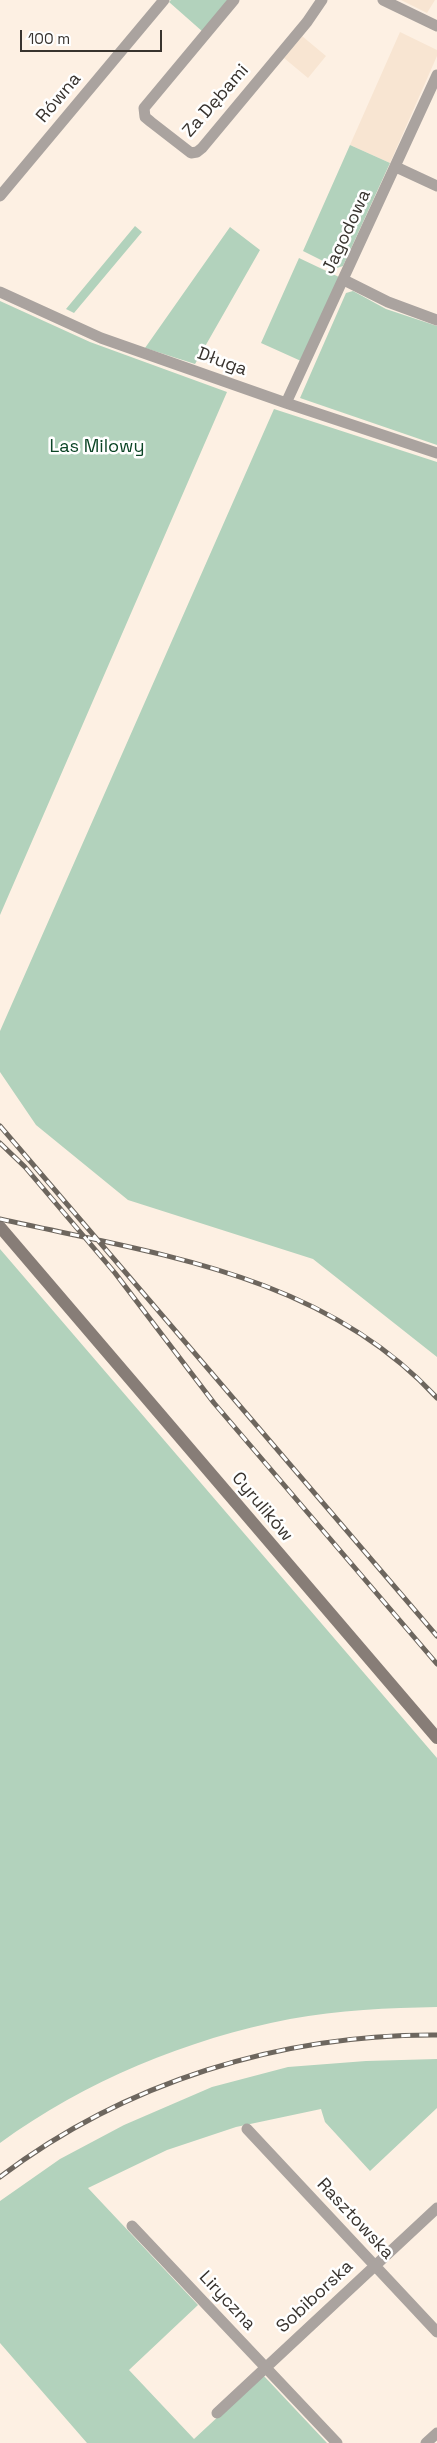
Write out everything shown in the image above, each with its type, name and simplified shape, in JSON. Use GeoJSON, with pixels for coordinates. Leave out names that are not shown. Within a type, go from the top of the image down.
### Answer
{"type":"FeatureCollection","features":[{"type":"Feature","properties":{"kind":"main road","name":"Cyrulików"},"geometry":{"type":"LineString","coordinates":[[0,1227],[437,1738]]}},
{"type":"Feature","properties":{"kind":"street","name":"Równa"},"geometry":{"type":"LineString","coordinates":[[0,196],[164,0]]}},
{"type":"Feature","properties":{"kind":"street","name":"Za Dębami"},"geometry":{"type":"LineString","coordinates":[[234,0],[144,108],[145,117],[191,153],[197,152],[202,148],[307,22],[322,0]]}},
{"type":"Feature","properties":{"kind":"street"},"geometry":{"type":"LineString","coordinates":[[383,0],[437,26]]}},
{"type":"Feature","properties":{"kind":"street","name":"Jagodowa"},"geometry":{"type":"LineString","coordinates":[[286,404],[437,75]]}},
{"type":"Feature","properties":{"kind":"street"},"geometry":{"type":"LineString","coordinates":[[396,167],[437,186]]}},
{"type":"Feature","properties":{"kind":"street"},"geometry":{"type":"LineString","coordinates":[[344,280],[388,302],[437,320]]}},
{"type":"Feature","properties":{"kind":"street","name":"Długa"},"geometry":{"type":"LineString","coordinates":[[0,292],[102,338],[286,404],[437,453]]}},
{"type":"Feature","properties":{"kind":"street","name":"Rasztowska"},"geometry":{"type":"LineString","coordinates":[[247,2129],[437,2332]]}},
{"type":"Feature","properties":{"kind":"street","name":"Sobiborska"},"geometry":{"type":"LineString","coordinates":[[217,2413],[437,2208]]}},
{"type":"Feature","properties":{"kind":"street","name":"Liryczna"},"geometry":{"type":"LineString","coordinates":[[132,2226],[337,2443]]}},
{"type":"Feature","properties":{"kind":"street"},"geometry":{"type":"LineString","coordinates":[[426,2443],[437,2432]]}},
{"type":"Feature","properties":{"kind":"shaded area"},"geometry":{"type":"Polygon","coordinates":[[[401,0],[435,0],[427,13],[401,0]]]}},
{"type":"Feature","properties":{"kind":"shaded area"},"geometry":{"type":"Polygon","coordinates":[[[400,32],[437,50],[437,56],[390,163],[350,145],[400,32]]]}},
{"type":"Feature","properties":{"kind":"shaded area"},"geometry":{"type":"Polygon","coordinates":[[[302,36],[326,56],[308,78],[284,58],[302,36]]]}},
{"type":"Feature","properties":{"kind":"green space"},"geometry":{"type":"Polygon","coordinates":[[[171,0],[230,0],[203,32],[169,2],[171,0]]]}},
{"type":"Feature","properties":{"kind":"green space"},"geometry":{"type":"Polygon","coordinates":[[[350,145],[390,163],[343,266],[337,268],[303,251],[350,145]]]}},
{"type":"Feature","properties":{"kind":"green space"},"geometry":{"type":"Polygon","coordinates":[[[135,226],[142,232],[74,313],[66,309],[135,226]]]}},
{"type":"Feature","properties":{"kind":"green space"},"geometry":{"type":"Polygon","coordinates":[[[230,227],[260,250],[195,364],[145,348],[230,227]]]}},
{"type":"Feature","properties":{"kind":"green space"},"geometry":{"type":"Polygon","coordinates":[[[299,258],[339,277],[301,361],[261,343],[299,258]]]}},
{"type":"Feature","properties":{"kind":"green space"},"geometry":{"type":"Polygon","coordinates":[[[353,291],[386,309],[437,326],[437,445],[300,398],[346,293],[353,291]]]}},
{"type":"Feature","properties":{"kind":"green space","name":"Las Milowy"},"geometry":{"type":"Polygon","coordinates":[[[0,301],[90,342],[227,392],[0,915],[0,301]]]}},
{"type":"Feature","properties":{"kind":"green space"},"geometry":{"type":"Polygon","coordinates":[[[274,409],[437,462],[437,1357],[313,1259],[128,1200],[36,1125],[0,1072],[0,1031],[274,409]]]}},
{"type":"Feature","properties":{"kind":"green space"},"geometry":{"type":"Polygon","coordinates":[[[0,1249],[437,1758],[437,2007],[327,2013],[290,2019],[213,2038],[138,2065],[102,2082],[67,2100],[0,2143],[0,1249]]]}},
{"type":"Feature","properties":{"kind":"green space"},"geometry":{"type":"Polygon","coordinates":[[[437,2059],[437,2108],[370,2171],[325,2122],[321,2109],[236,2127],[167,2150],[88,2188],[198,2305],[129,2370],[194,2439],[263,2375],[327,2443],[87,2443],[0,2343],[0,2201],[60,2159],[124,2125],[212,2087],[288,2067],[366,2061],[437,2059]]]}},
{"type":"Feature","properties":{"kind":"railway"},"geometry":{"type":"LineString","coordinates":[[0,1126],[437,1636]]}},
{"type":"Feature","properties":{"kind":"railway"},"geometry":{"type":"LineString","coordinates":[[0,1143],[25,1167],[115,1273],[214,1403],[437,1664]]}},
{"type":"Feature","properties":{"kind":"railway"},"geometry":{"type":"LineString","coordinates":[[0,1219],[177,1258],[234,1275],[290,1296],[343,1323],[392,1356],[437,1398]]}},
{"type":"Feature","properties":{"kind":"railway"},"geometry":{"type":"LineString","coordinates":[[0,2177],[48,2144],[99,2115],[152,2090],[207,2070],[263,2054],[320,2043],[379,2037],[437,2035]]}}]}
